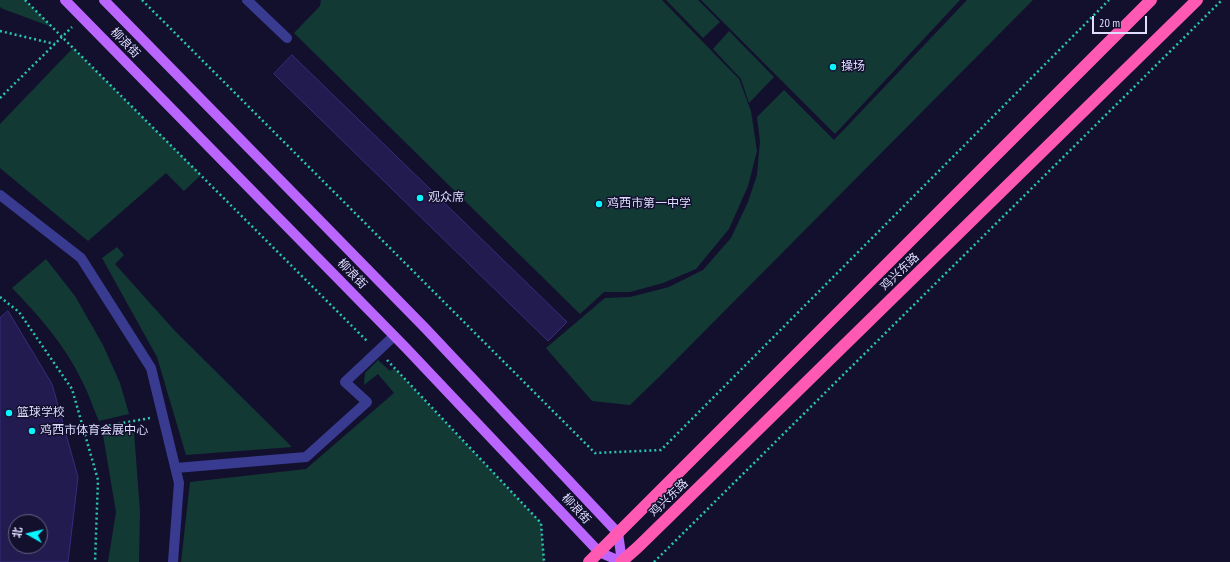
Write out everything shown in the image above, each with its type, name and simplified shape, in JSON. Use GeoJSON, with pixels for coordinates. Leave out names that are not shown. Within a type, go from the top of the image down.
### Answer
{"type":"FeatureCollection","features":[{"type":"Feature","properties":{"kind":"highway","name":"鸡兴东路"},"geometry":{"type":"LineString","coordinates":[[588,562],[1151,0]]}},
{"type":"Feature","properties":{"kind":"highway","name":"鸡兴东路"},"geometry":{"type":"LineString","coordinates":[[622,562],[1197,0]]}},
{"type":"Feature","properties":{"kind":"main road","name":"柳浪街"},"geometry":{"type":"LineString","coordinates":[[65,0],[394,336],[599,552],[622,562]]}},
{"type":"Feature","properties":{"kind":"main road","name":"柳浪街"},"geometry":{"type":"LineString","coordinates":[[104,0],[426,329],[618,533]]}},
{"type":"Feature","properties":{"kind":"main road"},"geometry":{"type":"LineString","coordinates":[[618,533],[622,562]]}},
{"type":"Feature","properties":{"kind":"street"},"geometry":{"type":"LineString","coordinates":[[252,2],[287,38]]}},
{"type":"Feature","properties":{"kind":"street"},"geometry":{"type":"LineString","coordinates":[[0,196],[81,258],[151,368],[179,483],[173,562]]}},
{"type":"Feature","properties":{"kind":"street"},"geometry":{"type":"LineString","coordinates":[[176,468],[306,457],[367,402],[345,382],[394,336]]}},
{"type":"Feature","properties":{"kind":"path"},"geometry":{"type":"LineString","coordinates":[[25,0],[378,352],[541,523],[544,562]]}},
{"type":"Feature","properties":{"kind":"path"},"geometry":{"type":"LineString","coordinates":[[142,0],[595,453],[661,450],[1109,0]]}},
{"type":"Feature","properties":{"kind":"path"},"geometry":{"type":"LineString","coordinates":[[654,562],[1222,0]]}},
{"type":"Feature","properties":{"kind":"path"},"geometry":{"type":"LineString","coordinates":[[0,98],[82,17]]}},
{"type":"Feature","properties":{"kind":"path"},"geometry":{"type":"LineString","coordinates":[[0,31],[55,44]]}},
{"type":"Feature","properties":{"kind":"path"},"geometry":{"type":"LineString","coordinates":[[0,297],[19,312],[72,389],[98,480],[95,562]]}},
{"type":"Feature","properties":{"kind":"path"},"geometry":{"type":"LineString","coordinates":[[84,430],[163,416]]}},
{"type":"Feature","properties":{"kind":"green space"},"geometry":{"type":"Polygon","coordinates":[[[0,0],[25,0],[52,27],[3,9],[0,7],[0,0]]]}},
{"type":"Feature","properties":{"kind":"green space"},"geometry":{"type":"Polygon","coordinates":[[[321,0],[662,0],[739,79],[751,111],[757,151],[748,186],[729,229],[696,269],[663,283],[630,292],[604,292],[580,314],[294,33],[320,6],[321,0]]]}},
{"type":"Feature","properties":{"kind":"green space"},"geometry":{"type":"Polygon","coordinates":[[[666,0],[698,0],[720,22],[703,38],[666,0]]]}},
{"type":"Feature","properties":{"kind":"green space","name":"操场"},"geometry":{"type":"Polygon","coordinates":[[[701,0],[960,0],[835,134],[701,0]]]}},
{"type":"Feature","properties":{"kind":"green space"},"geometry":{"type":"Polygon","coordinates":[[[967,0],[1033,0],[630,405],[592,401],[546,348],[605,298],[630,297],[669,287],[703,270],[731,238],[748,202],[757,175],[760,141],[757,117],[784,90],[834,140],[967,0]]]}},
{"type":"Feature","properties":{"kind":"green space"},"geometry":{"type":"Polygon","coordinates":[[[729,31],[774,77],[749,103],[741,79],[713,49],[729,31]]]}},
{"type":"Feature","properties":{"kind":"green space"},"geometry":{"type":"Polygon","coordinates":[[[73,48],[201,175],[184,191],[166,173],[88,241],[0,168],[0,124],[73,48]]]}},
{"type":"Feature","properties":{"kind":"green space"},"geometry":{"type":"Polygon","coordinates":[[[117,247],[124,255],[115,264],[175,331],[292,447],[186,455],[157,357],[102,258],[117,247]]]}},
{"type":"Feature","properties":{"kind":"green space"},"geometry":{"type":"Polygon","coordinates":[[[46,259],[75,296],[103,345],[120,383],[129,414],[99,421],[84,386],[68,355],[42,320],[12,288],[46,259]]]}},
{"type":"Feature","properties":{"kind":"green space"},"geometry":{"type":"Polygon","coordinates":[[[378,360],[390,371],[394,368],[541,523],[544,562],[181,562],[190,482],[306,469],[394,393],[378,374],[364,385],[365,373],[378,360]]]}},
{"type":"Feature","properties":{"kind":"green space"},"geometry":{"type":"Polygon","coordinates":[[[134,432],[140,511],[139,562],[108,562],[116,512],[103,435],[134,432]]]}},
{"type":"Feature","properties":{"kind":"building","name":"观众席"},"geometry":{"type":"Polygon","coordinates":[[[292,55],[567,322],[548,341],[274,74],[292,55]]]}},
{"type":"Feature","properties":{"kind":"building","name":"鸡西市体育会展中心"},"geometry":{"type":"Polygon","coordinates":[[[8,311],[52,384],[78,477],[68,562],[0,562],[0,318],[8,311]]]}},
{"type":"Feature","properties":{"kind":"place","name":"操场"},"geometry":{"type":"Point","coordinates":[833,67]}},
{"type":"Feature","properties":{"kind":"place","name":"观众席"},"geometry":{"type":"Point","coordinates":[420,198]}},
{"type":"Feature","properties":{"kind":"place","name":"鸡西市第一中学"},"geometry":{"type":"Point","coordinates":[599,204]}},
{"type":"Feature","properties":{"kind":"place","name":"篮球学校"},"geometry":{"type":"Point","coordinates":[9,413]}},
{"type":"Feature","properties":{"kind":"place","name":"鸡西市体育会展中心"},"geometry":{"type":"Point","coordinates":[32,431]}}]}
